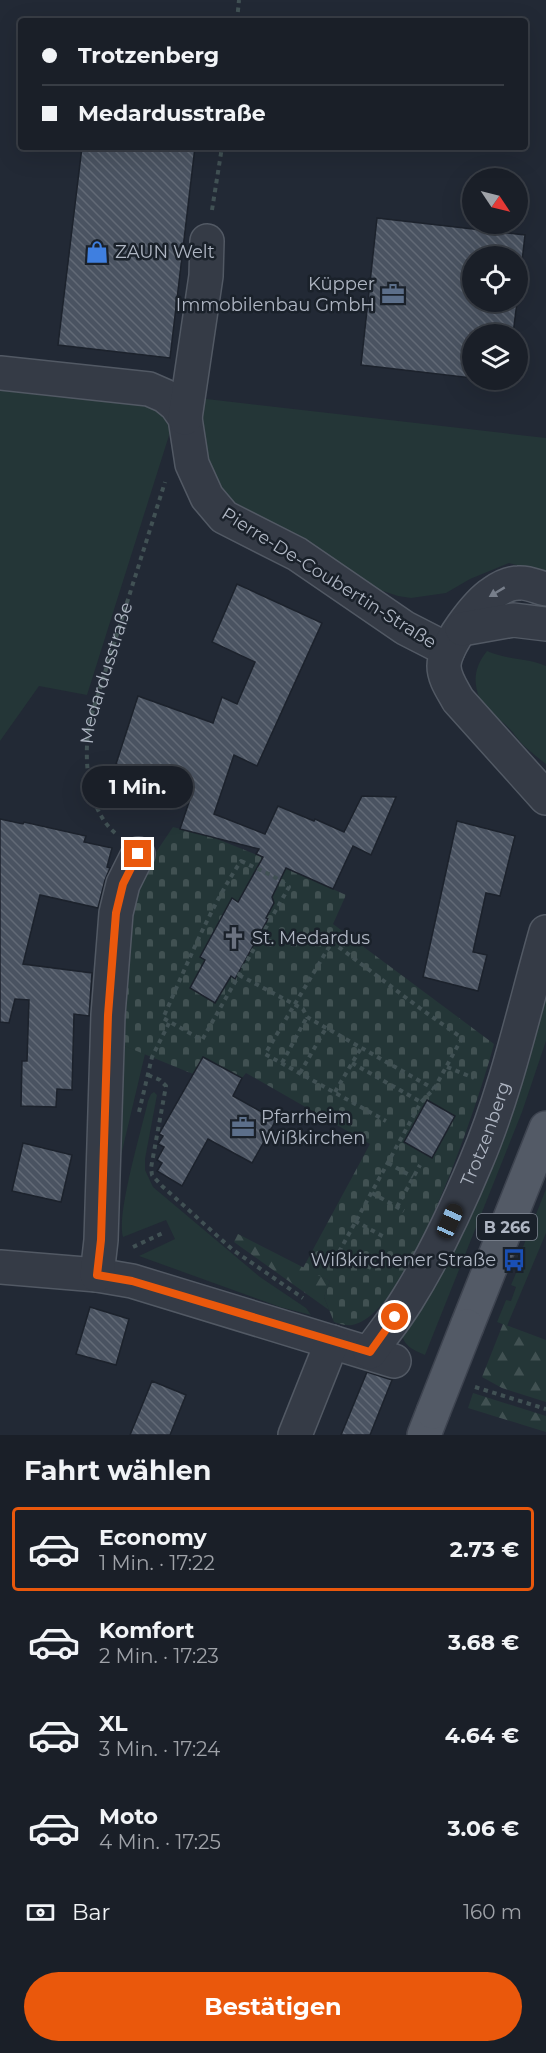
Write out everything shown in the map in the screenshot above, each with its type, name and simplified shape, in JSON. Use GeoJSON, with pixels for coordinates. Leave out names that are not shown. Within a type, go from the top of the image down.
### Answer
{"type":"FeatureCollection","features":[{"type":"Feature","properties":{"kind":"main road","name":"B 266"},"geometry":{"type":"LineString","coordinates":[[428,1423],[546,1128]]}},
{"type":"Feature","properties":{"kind":"street"},"geometry":{"type":"LineString","coordinates":[[185,418],[206,276],[207,241]]}},
{"type":"Feature","properties":{"kind":"street"},"geometry":{"type":"LineString","coordinates":[[0,373],[149,389],[165,396],[176,405],[185,418]]}},
{"type":"Feature","properties":{"kind":"street","name":"Pierre-De-Coubertin-Straße"},"geometry":{"type":"LineString","coordinates":[[185,418],[192,464],[207,497],[224,517],[297,554],[405,628],[455,640]]}},
{"type":"Feature","properties":{"kind":"street"},"geometry":{"type":"LineString","coordinates":[[546,589],[521,582],[511,584],[491,594],[472,614],[455,640],[444,665],[447,681],[458,700],[546,798]]}},
{"type":"Feature","properties":{"kind":"street"},"geometry":{"type":"LineString","coordinates":[[455,640],[513,620],[546,624]]}},
{"type":"Feature","properties":{"kind":"street"},"geometry":{"type":"LineString","coordinates":[[97,1275],[101,1240],[108,1015],[116,913],[123,884],[138,854]]}},
{"type":"Feature","properties":{"kind":"street","name":"Trotzenberg"},"geometry":{"type":"LineString","coordinates":[[332,1342],[382,1356],[405,1303],[450,1221],[477,1161],[503,1087],[546,932]]}},
{"type":"Feature","properties":{"kind":"street"},"geometry":{"type":"LineString","coordinates":[[0,1267],[97,1275],[132,1281],[332,1342],[295,1435]]}},
{"type":"Feature","properties":{"kind":"path"},"geometry":{"type":"LineString","coordinates":[[237,18],[239,0]]}},
{"type":"Feature","properties":{"kind":"path"},"geometry":{"type":"LineString","coordinates":[[207,241],[222,150]]}},
{"type":"Feature","properties":{"kind":"path","name":"Medardusstraße"},"geometry":{"type":"LineString","coordinates":[[138,854],[111,831],[98,809],[86,761],[86,741],[93,709],[168,474]]}},
{"type":"Feature","properties":{"kind":"path"},"geometry":{"type":"LineString","coordinates":[[241,861],[273,876],[289,887],[239,975],[202,1040],[163,1018],[189,960],[231,876],[241,861]]}},
{"type":"Feature","properties":{"kind":"path"},"geometry":{"type":"LineString","coordinates":[[371,1269],[339,1252],[421,1102],[434,1089],[462,1038],[333,942],[265,1054],[386,1120]]}},
{"type":"Feature","properties":{"kind":"path"},"geometry":{"type":"LineString","coordinates":[[239,975],[296,1004],[303,1009],[307,1017],[434,1089]]}},
{"type":"Feature","properties":{"kind":"path"},"geometry":{"type":"LineString","coordinates":[[282,1063],[307,1017]]}},
{"type":"Feature","properties":{"kind":"path"},"geometry":{"type":"LineString","coordinates":[[300,1072],[326,1028]]}},
{"type":"Feature","properties":{"kind":"path"},"geometry":{"type":"LineString","coordinates":[[334,1092],[361,1048]]}},
{"type":"Feature","properties":{"kind":"path"},"geometry":{"type":"LineString","coordinates":[[352,1063],[421,1102]]}},
{"type":"Feature","properties":{"kind":"path"},"geometry":{"type":"LineString","coordinates":[[447,1067],[470,1077]]}},
{"type":"Feature","properties":{"kind":"path"},"geometry":{"type":"LineString","coordinates":[[148,1075],[160,1080],[166,1086],[152,1160],[152,1175],[233,1250],[304,1299]]}},
{"type":"Feature","properties":{"kind":"path"},"geometry":{"type":"LineString","coordinates":[[388,1163],[413,1177]]}},
{"type":"Feature","properties":{"kind":"path"},"geometry":{"type":"LineString","coordinates":[[397,1207],[420,1165]]}},
{"type":"Feature","properties":{"kind":"path"},"geometry":{"type":"LineString","coordinates":[[372,1193],[404,1211]]}},
{"type":"Feature","properties":{"kind":"path"},"geometry":{"type":"LineString","coordinates":[[355,1221],[386,1238]]}},
{"type":"Feature","properties":{"kind":"path"},"geometry":{"type":"LineString","coordinates":[[135,1246],[165,1232]]}},
{"type":"Feature","properties":{"kind":"path"},"geometry":{"type":"LineString","coordinates":[[468,1385],[546,1409]]}},
{"type":"Feature","properties":{"kind":"green space"},"geometry":{"type":"Polygon","coordinates":[[[0,388],[143,402],[162,413],[172,426],[87,695],[39,686],[0,741],[0,388]]]}},
{"type":"Feature","properties":{"kind":"green space"},"geometry":{"type":"Polygon","coordinates":[[[198,398],[546,438],[546,570],[535,570],[509,563],[470,579],[446,593],[411,598],[377,589],[334,559],[273,523],[241,510],[223,498],[205,469],[198,398]]]}},
{"type":"Feature","properties":{"kind":"green space"},"geometry":{"type":"Polygon","coordinates":[[[487,651],[546,666],[546,764],[523,745],[504,724],[490,716],[480,700],[476,676],[481,659],[487,651]]]}},
{"type":"Feature","properties":{"kind":"green space"},"geometry":{"type":"Polygon","coordinates":[[[173,827],[212,837],[346,895],[333,924],[494,1044],[458,1154],[418,1246],[396,1285],[374,1313],[352,1325],[334,1322],[324,1297],[330,1281],[303,1268],[370,1144],[246,1073],[242,1078],[203,1057],[193,1074],[117,1043],[131,894],[140,876],[173,827]]]}},
{"type":"Feature","properties":{"kind":"green space"},"geometry":{"type":"Polygon","coordinates":[[[546,997],[546,1041],[522,1112],[425,1355],[407,1345],[402,1334],[519,1063],[528,1066],[546,997]]]}},
{"type":"Feature","properties":{"kind":"green space"},"geometry":{"type":"Polygon","coordinates":[[[117,1043],[145,1054],[115,1181],[117,1043]]]}},
{"type":"Feature","properties":{"kind":"green space"},"geometry":{"type":"Polygon","coordinates":[[[154,1092],[157,1095],[145,1159],[145,1170],[153,1187],[260,1277],[306,1308],[311,1315],[280,1307],[139,1256],[175,1239],[166,1220],[123,1237],[123,1210],[131,1171],[148,1101],[154,1092]]]}},
{"type":"Feature","properties":{"kind":"green space"},"geometry":{"type":"Polygon","coordinates":[[[546,1189],[546,1233],[507,1326],[497,1322],[506,1300],[511,1301],[516,1287],[511,1285],[522,1259],[519,1257],[546,1189]]]}},
{"type":"Feature","properties":{"kind":"green space"},"geometry":{"type":"Polygon","coordinates":[[[238,1234],[330,1281],[324,1297],[329,1310],[234,1242],[238,1234]]]}},
{"type":"Feature","properties":{"kind":"green space"},"geometry":{"type":"Polygon","coordinates":[[[503,1324],[546,1340],[546,1402],[502,1388],[482,1377],[503,1324]]]}},
{"type":"Feature","properties":{"kind":"green space"},"geometry":{"type":"Polygon","coordinates":[[[473,1393],[546,1416],[546,1432],[468,1408],[473,1393]]]}},
{"type":"Feature","properties":{"kind":"building"},"geometry":{"type":"Polygon","coordinates":[[[82,150],[195,150],[170,358],[58,345],[82,150]]]}},
{"type":"Feature","properties":{"kind":"building"},"geometry":{"type":"Polygon","coordinates":[[[377,218],[462,228],[462,234],[525,235],[524,246],[462,246],[462,312],[516,312],[514,324],[462,324],[462,377],[361,365],[377,218]]]}},
{"type":"Feature","properties":{"kind":"building"},"geometry":{"type":"Polygon","coordinates":[[[237,584],[322,623],[257,766],[234,755],[214,814],[265,834],[278,806],[344,832],[362,796],[396,797],[371,855],[353,846],[333,889],[286,868],[272,897],[274,903],[266,918],[268,919],[235,979],[231,976],[215,1003],[190,988],[205,960],[200,957],[232,898],[238,902],[263,857],[256,854],[259,849],[180,829],[193,790],[116,764],[138,696],[213,723],[222,697],[237,704],[255,662],[212,642],[237,584]]]}},
{"type":"Feature","properties":{"kind":"building"},"geometry":{"type":"Polygon","coordinates":[[[0,819],[86,836],[84,842],[112,848],[107,867],[110,868],[98,908],[40,895],[23,964],[92,973],[89,1016],[74,1014],[72,1090],[57,1089],[56,1107],[21,1106],[22,1061],[27,1061],[29,1000],[15,999],[9,1023],[0,1022],[0,819]]]}},
{"type":"Feature","properties":{"kind":"building"},"geometry":{"type":"Polygon","coordinates":[[[457,821],[515,836],[500,896],[486,893],[473,952],[487,955],[478,991],[423,977],[457,821]]]}},
{"type":"Feature","properties":{"kind":"building"},"geometry":{"type":"Polygon","coordinates":[[[203,1057],[242,1078],[233,1096],[276,1120],[252,1163],[208,1139],[182,1186],[157,1171],[162,1163],[157,1160],[164,1147],[158,1144],[163,1136],[159,1134],[203,1057]]]}},
{"type":"Feature","properties":{"kind":"building"},"geometry":{"type":"Polygon","coordinates":[[[427,1100],[455,1116],[432,1158],[404,1142],[427,1100]]]}},
{"type":"Feature","properties":{"kind":"building"},"geometry":{"type":"Polygon","coordinates":[[[23,1143],[72,1155],[61,1202],[12,1191],[23,1143]]]}},
{"type":"Feature","properties":{"kind":"building"},"geometry":{"type":"Polygon","coordinates":[[[90,1307],[129,1319],[116,1365],[76,1354],[90,1307]]]}},
{"type":"Feature","properties":{"kind":"building"},"geometry":{"type":"Polygon","coordinates":[[[367,1372],[392,1380],[370,1435],[341,1435],[367,1372]]]}},
{"type":"Feature","properties":{"kind":"building"},"geometry":{"type":"Polygon","coordinates":[[[152,1381],[186,1395],[170,1435],[130,1435],[152,1381]]]}},
{"type":"Feature","properties":{"kind":"place","name":"ZAUN Welt"},"geometry":{"type":"Point","coordinates":[97,252]}},
{"type":"Feature","properties":{"kind":"place","name":"Küpper Immobilenbau GmbH"},"geometry":{"type":"Point","coordinates":[393,294]}},
{"type":"Feature","properties":{"kind":"place","name":"St. Medardus"},"geometry":{"type":"Point","coordinates":[234,938]}},
{"type":"Feature","properties":{"kind":"place","name":"Pfarrheim Wißkirchen"},"geometry":{"type":"Point","coordinates":[243,1127]}},
{"type":"Feature","properties":{"kind":"place","name":"Wißkirchener Straße"},"geometry":{"type":"Point","coordinates":[514,1260]}},
{"type":"Feature","properties":{"kind":"route"},"geometry":{"type":"LineString","coordinates":[[138,854],[123,884],[116,913],[108,1015],[101,1240],[97,1275],[132,1281],[370,1352],[395,1317]]}}]}
